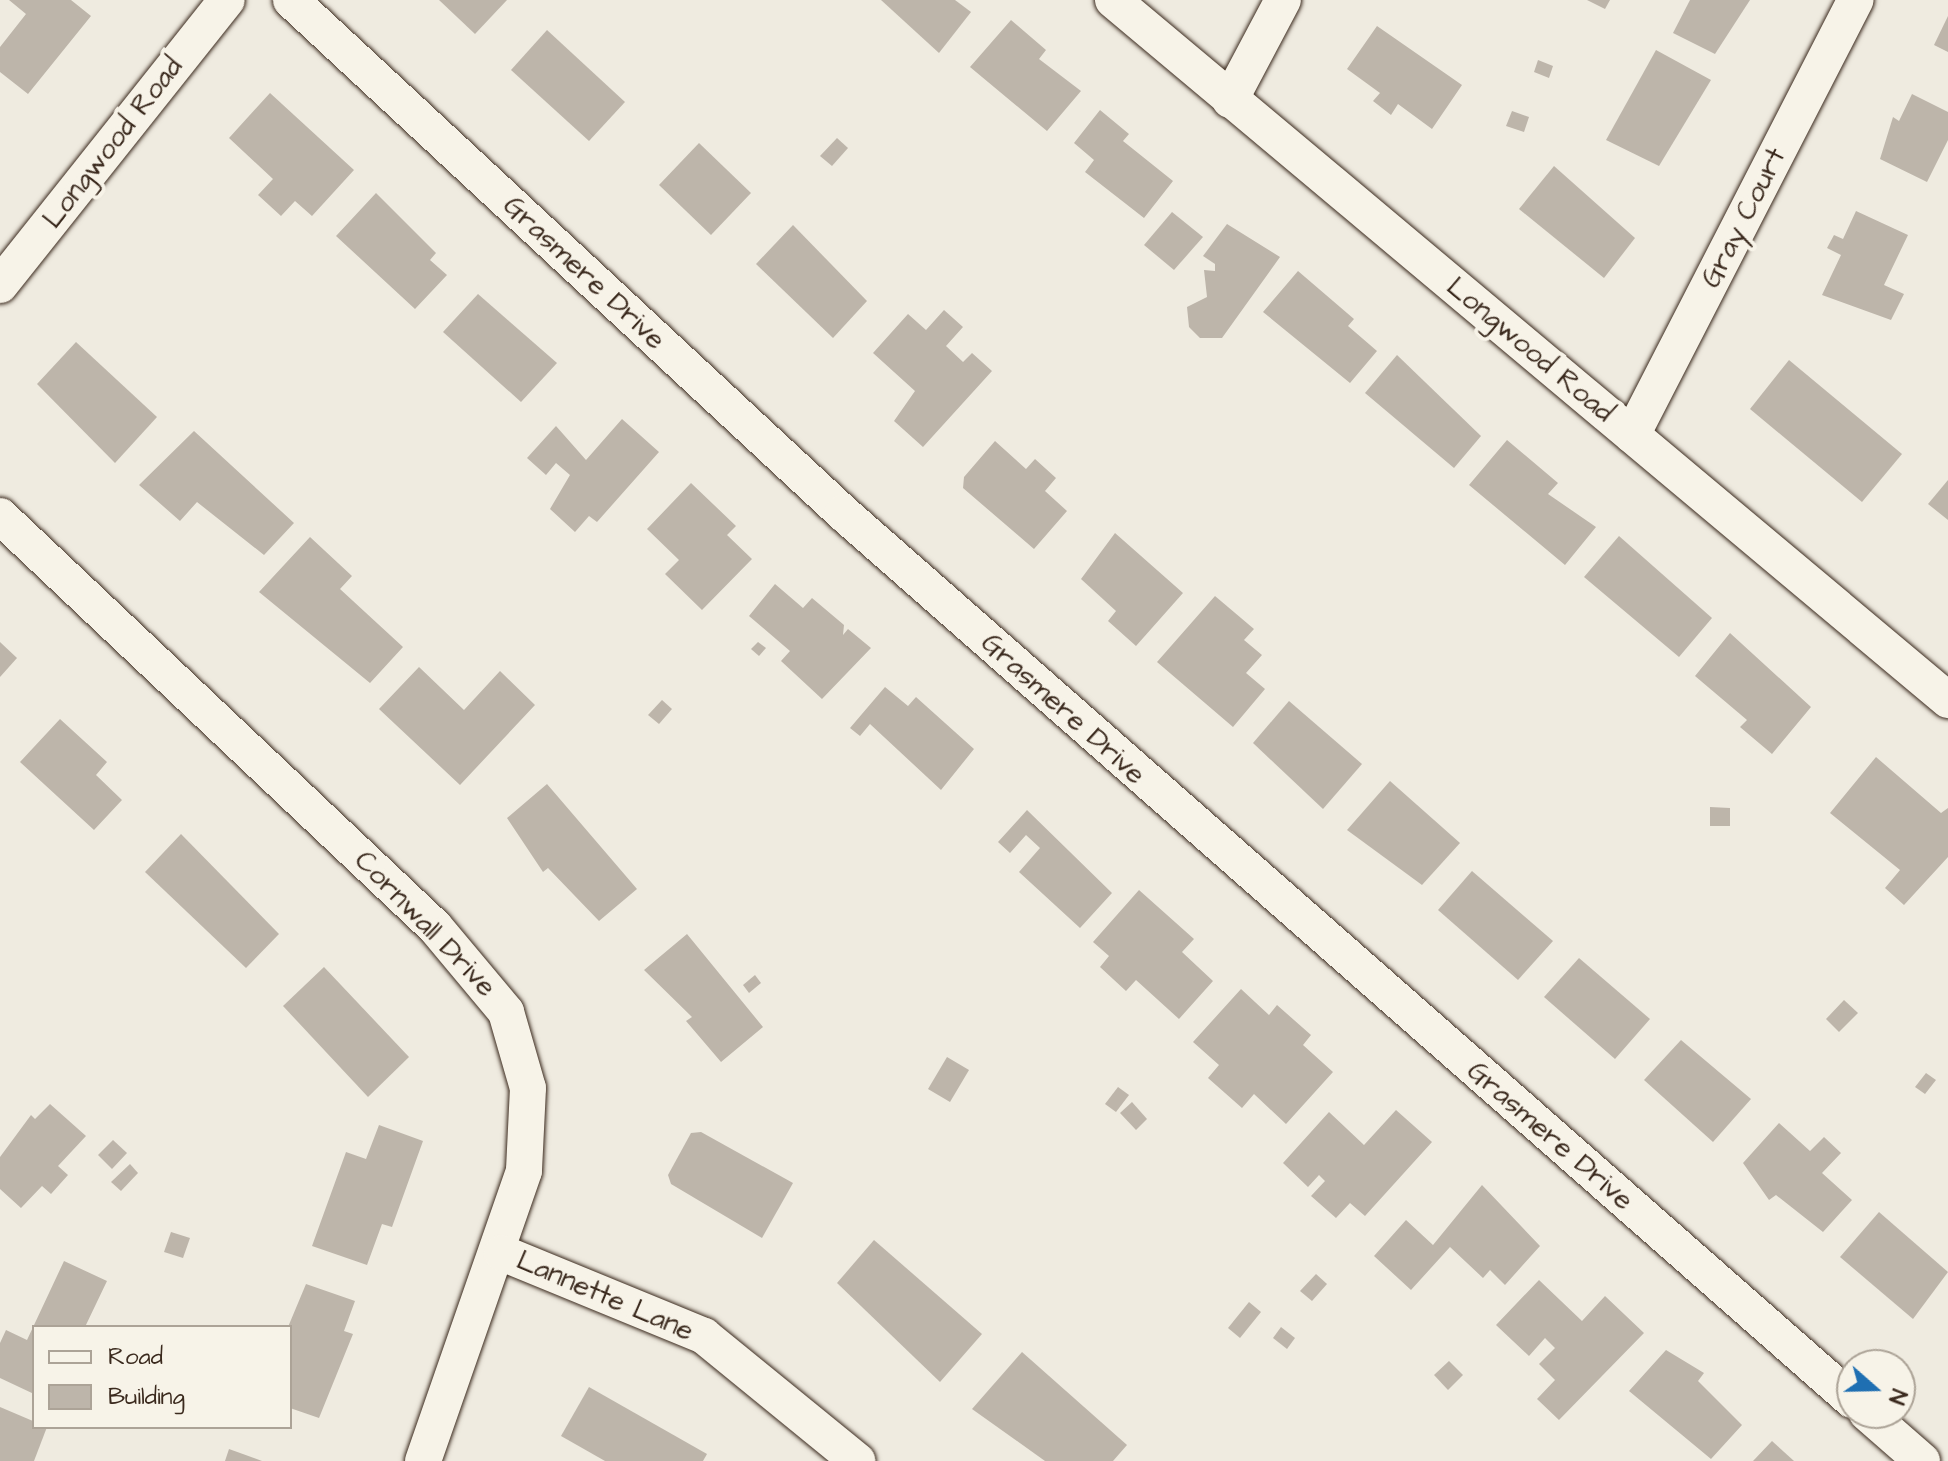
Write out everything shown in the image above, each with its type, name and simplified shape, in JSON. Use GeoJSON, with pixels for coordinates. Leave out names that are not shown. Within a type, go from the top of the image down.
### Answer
{"type":"FeatureCollection","features":[{"type":"Feature","properties":{"kind":"street","name":"Longwood Road"},"geometry":{"type":"LineString","coordinates":[[0,285],[227,0]]}},
{"type":"Feature","properties":{"kind":"street","name":"Grasmere Drive"},"geometry":{"type":"LineString","coordinates":[[291,0],[866,534],[1836,1386]]}},
{"type":"Feature","properties":{"kind":"street","name":"Longwood Road"},"geometry":{"type":"LineString","coordinates":[[1113,0],[1948,700]]}},
{"type":"Feature","properties":{"kind":"street"},"geometry":{"type":"LineString","coordinates":[[1230,100],[1283,0]]}},
{"type":"Feature","properties":{"kind":"street","name":"Gray Court"},"geometry":{"type":"LineString","coordinates":[[1632,435],[1856,0]]}},
{"type":"Feature","properties":{"kind":"street","name":"Cornwall Drive"},"geometry":{"type":"LineString","coordinates":[[0,516],[483,977],[506,1012],[528,1088],[524,1171],[502,1253],[423,1461]]}},
{"type":"Feature","properties":{"kind":"street","name":"Lannette Lane"},"geometry":{"type":"LineString","coordinates":[[502,1253],[704,1336],[857,1461]]}},
{"type":"Feature","properties":{"kind":"street"},"geometry":{"type":"LineString","coordinates":[[1885,1429],[1922,1461]]}},
{"type":"Feature","properties":{"kind":"building"},"geometry":{"type":"Polygon","coordinates":[[[9,0],[71,0],[91,16],[28,94],[0,72],[0,47],[26,14],[9,0]]]}},
{"type":"Feature","properties":{"kind":"building"},"geometry":{"type":"Polygon","coordinates":[[[439,0],[507,0],[475,34],[439,0]]]}},
{"type":"Feature","properties":{"kind":"building"},"geometry":{"type":"Polygon","coordinates":[[[881,0],[955,0],[971,12],[939,53],[881,0]]]}},
{"type":"Feature","properties":{"kind":"building"},"geometry":{"type":"Polygon","coordinates":[[[1587,0],[1610,0],[1605,9],[1587,0]]]}},
{"type":"Feature","properties":{"kind":"building"},"geometry":{"type":"Polygon","coordinates":[[[1690,0],[1750,0],[1715,54],[1673,33],[1690,0]]]}},
{"type":"Feature","properties":{"kind":"building"},"geometry":{"type":"Polygon","coordinates":[[[1948,16],[1948,52],[1934,45],[1948,16]]]}},
{"type":"Feature","properties":{"kind":"building"},"geometry":{"type":"Polygon","coordinates":[[[1011,20],[1046,50],[1039,59],[1081,91],[1047,131],[970,67],[1011,20]]]}},
{"type":"Feature","properties":{"kind":"building"},"geometry":{"type":"Polygon","coordinates":[[[1377,26],[1462,85],[1432,129],[1398,104],[1391,115],[1373,101],[1380,93],[1347,69],[1377,26]]]}},
{"type":"Feature","properties":{"kind":"building"},"geometry":{"type":"Polygon","coordinates":[[[547,30],[625,102],[589,141],[511,70],[547,30]]]}},
{"type":"Feature","properties":{"kind":"building"},"geometry":{"type":"Polygon","coordinates":[[[1656,50],[1711,80],[1659,166],[1606,140],[1656,50]]]}},
{"type":"Feature","properties":{"kind":"building"},"geometry":{"type":"Polygon","coordinates":[[[1538,60],[1553,66],[1549,78],[1534,72],[1538,60]]]}},
{"type":"Feature","properties":{"kind":"building"},"geometry":{"type":"Polygon","coordinates":[[[270,93],[354,170],[312,216],[295,201],[281,216],[258,195],[273,179],[229,138],[270,93]]]}},
{"type":"Feature","properties":{"kind":"building"},"geometry":{"type":"Polygon","coordinates":[[[1912,94],[1948,112],[1948,140],[1927,182],[1880,159],[1893,117],[1899,121],[1912,94]]]}},
{"type":"Feature","properties":{"kind":"building"},"geometry":{"type":"Polygon","coordinates":[[[1100,110],[1129,134],[1123,141],[1173,181],[1144,218],[1085,172],[1094,160],[1074,143],[1100,110]]]}},
{"type":"Feature","properties":{"kind":"building"},"geometry":{"type":"Polygon","coordinates":[[[1512,111],[1529,117],[1524,132],[1506,126],[1512,111]]]}},
{"type":"Feature","properties":{"kind":"building"},"geometry":{"type":"Polygon","coordinates":[[[837,138],[848,148],[832,166],[820,156],[837,138]]]}},
{"type":"Feature","properties":{"kind":"building"},"geometry":{"type":"Polygon","coordinates":[[[699,143],[751,193],[711,235],[659,185],[699,143]]]}},
{"type":"Feature","properties":{"kind":"building"},"geometry":{"type":"Polygon","coordinates":[[[1554,166],[1635,238],[1604,278],[1519,209],[1554,166]]]}},
{"type":"Feature","properties":{"kind":"building"},"geometry":{"type":"Polygon","coordinates":[[[376,193],[436,253],[430,260],[447,275],[415,309],[336,236],[376,193]]]}},
{"type":"Feature","properties":{"kind":"building"},"geometry":{"type":"Polygon","coordinates":[[[1856,211],[1908,235],[1884,285],[1904,294],[1891,320],[1822,295],[1841,255],[1827,248],[1834,235],[1843,239],[1856,211]]]}},
{"type":"Feature","properties":{"kind":"building"},"geometry":{"type":"Polygon","coordinates":[[[1172,212],[1203,237],[1174,270],[1144,245],[1172,212]]]}},
{"type":"Feature","properties":{"kind":"building"},"geometry":{"type":"Polygon","coordinates":[[[1227,224],[1280,257],[1222,338],[1200,338],[1189,327],[1187,307],[1207,297],[1204,270],[1215,271],[1215,264],[1203,256],[1227,224]]]}},
{"type":"Feature","properties":{"kind":"building"},"geometry":{"type":"Polygon","coordinates":[[[793,225],[867,301],[833,338],[756,264],[793,225]]]}},
{"type":"Feature","properties":{"kind":"building"},"geometry":{"type":"Polygon","coordinates":[[[1298,271],[1354,319],[1348,326],[1377,351],[1350,383],[1263,312],[1298,271]]]}},
{"type":"Feature","properties":{"kind":"building"},"geometry":{"type":"Polygon","coordinates":[[[478,294],[557,363],[521,402],[443,332],[478,294]]]}},
{"type":"Feature","properties":{"kind":"building"},"geometry":{"type":"Polygon","coordinates":[[[944,310],[963,327],[946,346],[963,362],[972,353],[992,371],[923,447],[894,421],[915,391],[873,353],[908,314],[926,330],[944,310]]]}},
{"type":"Feature","properties":{"kind":"building"},"geometry":{"type":"Polygon","coordinates":[[[76,342],[157,417],[115,463],[37,384],[76,342]]]}},
{"type":"Feature","properties":{"kind":"building"},"geometry":{"type":"Polygon","coordinates":[[[1397,355],[1481,436],[1454,468],[1365,393],[1397,355]]]}},
{"type":"Feature","properties":{"kind":"building"},"geometry":{"type":"Polygon","coordinates":[[[1789,360],[1902,454],[1862,502],[1750,409],[1789,360]]]}},
{"type":"Feature","properties":{"kind":"building"},"geometry":{"type":"Polygon","coordinates":[[[622,419],[659,452],[597,522],[589,516],[575,532],[550,509],[570,475],[556,463],[546,475],[527,458],[556,426],[586,460],[622,419]]]}},
{"type":"Feature","properties":{"kind":"building"},"geometry":{"type":"Polygon","coordinates":[[[194,431],[294,523],[264,555],[197,502],[180,521],[139,485],[194,431]]]}},
{"type":"Feature","properties":{"kind":"building"},"geometry":{"type":"Polygon","coordinates":[[[1507,440],[1558,483],[1548,494],[1596,527],[1565,565],[1469,485],[1507,440]]]}},
{"type":"Feature","properties":{"kind":"building"},"geometry":{"type":"Polygon","coordinates":[[[995,441],[1026,469],[1035,459],[1056,478],[1045,491],[1067,511],[1034,549],[963,488],[964,477],[995,441]]]}},
{"type":"Feature","properties":{"kind":"building"},"geometry":{"type":"Polygon","coordinates":[[[1948,480],[1948,520],[1928,504],[1948,480]]]}},
{"type":"Feature","properties":{"kind":"building"},"geometry":{"type":"Polygon","coordinates":[[[691,483],[736,526],[727,535],[752,559],[702,610],[665,574],[679,560],[647,529],[691,483]]]}},
{"type":"Feature","properties":{"kind":"building"},"geometry":{"type":"Polygon","coordinates":[[[1115,533],[1183,593],[1136,646],[1108,621],[1116,611],[1081,579],[1115,533]]]}},
{"type":"Feature","properties":{"kind":"building"},"geometry":{"type":"Polygon","coordinates":[[[1619,536],[1712,618],[1679,657],[1584,577],[1619,536]]]}},
{"type":"Feature","properties":{"kind":"building"},"geometry":{"type":"Polygon","coordinates":[[[310,537],[352,576],[340,589],[403,647],[370,683],[259,592],[310,537]]]}},
{"type":"Feature","properties":{"kind":"building"},"geometry":{"type":"Polygon","coordinates":[[[775,584],[803,608],[812,598],[844,625],[843,635],[848,629],[871,648],[822,699],[781,661],[790,651],[749,616],[775,584]]]}},
{"type":"Feature","properties":{"kind":"building"},"geometry":{"type":"Polygon","coordinates":[[[1215,596],[1254,629],[1244,640],[1262,655],[1246,673],[1265,689],[1233,727],[1157,662],[1215,596]]]}},
{"type":"Feature","properties":{"kind":"building"},"geometry":{"type":"Polygon","coordinates":[[[1730,633],[1811,707],[1772,754],[1740,727],[1747,720],[1695,676],[1730,633]]]}},
{"type":"Feature","properties":{"kind":"building"},"geometry":{"type":"Polygon","coordinates":[[[0,642],[17,658],[0,677],[0,642]]]}},
{"type":"Feature","properties":{"kind":"building"},"geometry":{"type":"Polygon","coordinates":[[[758,642],[766,648],[759,656],[751,649],[758,642]]]}},
{"type":"Feature","properties":{"kind":"building"},"geometry":{"type":"Polygon","coordinates":[[[419,667],[464,710],[500,671],[535,705],[460,785],[379,709],[419,667]]]}},
{"type":"Feature","properties":{"kind":"building"},"geometry":{"type":"Polygon","coordinates":[[[885,687],[908,706],[916,697],[974,749],[941,790],[870,724],[860,736],[850,728],[885,687]]]}},
{"type":"Feature","properties":{"kind":"building"},"geometry":{"type":"Polygon","coordinates":[[[662,700],[672,709],[659,724],[648,715],[662,700]]]}},
{"type":"Feature","properties":{"kind":"building"},"geometry":{"type":"Polygon","coordinates":[[[1289,701],[1362,764],[1323,809],[1253,743],[1289,701]]]}},
{"type":"Feature","properties":{"kind":"building"},"geometry":{"type":"Polygon","coordinates":[[[60,719],[107,762],[96,775],[122,800],[94,830],[20,762],[60,719]]]}},
{"type":"Feature","properties":{"kind":"building"},"geometry":{"type":"Polygon","coordinates":[[[1876,757],[1941,813],[1948,808],[1948,857],[1904,905],[1885,888],[1900,870],[1830,813],[1876,757]]]}},
{"type":"Feature","properties":{"kind":"building"},"geometry":{"type":"Polygon","coordinates":[[[1390,781],[1460,843],[1422,885],[1347,830],[1390,781]]]}},
{"type":"Feature","properties":{"kind":"building"},"geometry":{"type":"Polygon","coordinates":[[[547,784],[637,889],[599,921],[548,868],[543,872],[507,818],[547,784]]]}},
{"type":"Feature","properties":{"kind":"building"},"geometry":{"type":"Polygon","coordinates":[[[1710,807],[1730,808],[1730,826],[1710,826],[1710,807]]]}},
{"type":"Feature","properties":{"kind":"building"},"geometry":{"type":"Polygon","coordinates":[[[1027,810],[1112,893],[1080,928],[1019,872],[1040,848],[1026,835],[1010,853],[998,842],[1027,810]]]}},
{"type":"Feature","properties":{"kind":"building"},"geometry":{"type":"Polygon","coordinates":[[[181,834],[279,934],[246,968],[145,872],[181,834]]]}},
{"type":"Feature","properties":{"kind":"building"},"geometry":{"type":"Polygon","coordinates":[[[1472,871],[1553,941],[1518,980],[1438,910],[1472,871]]]}},
{"type":"Feature","properties":{"kind":"building"},"geometry":{"type":"Polygon","coordinates":[[[1139,890],[1194,939],[1182,952],[1213,981],[1179,1019],[1136,980],[1126,991],[1100,967],[1109,956],[1093,942],[1139,890]]]}},
{"type":"Feature","properties":{"kind":"building"},"geometry":{"type":"Polygon","coordinates":[[[687,934],[763,1027],[721,1062],[686,1021],[692,1017],[644,970],[687,934]]]}},
{"type":"Feature","properties":{"kind":"building"},"geometry":{"type":"Polygon","coordinates":[[[1579,958],[1650,1019],[1615,1059],[1544,997],[1579,958]]]}},
{"type":"Feature","properties":{"kind":"building"},"geometry":{"type":"Polygon","coordinates":[[[324,967],[409,1057],[368,1097],[283,1006],[324,967]]]}},
{"type":"Feature","properties":{"kind":"building"},"geometry":{"type":"Polygon","coordinates":[[[755,975],[761,983],[749,993],[743,985],[755,975]]]}},
{"type":"Feature","properties":{"kind":"building"},"geometry":{"type":"Polygon","coordinates":[[[1241,989],[1269,1015],[1277,1005],[1311,1035],[1303,1045],[1333,1072],[1286,1124],[1254,1094],[1242,1108],[1208,1078],[1219,1065],[1193,1042],[1241,989]]]}},
{"type":"Feature","properties":{"kind":"building"},"geometry":{"type":"Polygon","coordinates":[[[1844,1000],[1858,1013],[1839,1032],[1826,1019],[1844,1000]]]}},
{"type":"Feature","properties":{"kind":"building"},"geometry":{"type":"Polygon","coordinates":[[[1681,1040],[1751,1099],[1713,1142],[1644,1080],[1681,1040]]]}},
{"type":"Feature","properties":{"kind":"building"},"geometry":{"type":"Polygon","coordinates":[[[947,1057],[969,1070],[950,1102],[928,1089],[947,1057]]]}},
{"type":"Feature","properties":{"kind":"building"},"geometry":{"type":"Polygon","coordinates":[[[1926,1073],[1936,1080],[1925,1094],[1915,1087],[1926,1073]]]}},
{"type":"Feature","properties":{"kind":"building"},"geometry":{"type":"Polygon","coordinates":[[[1118,1087],[1129,1095],[1116,1112],[1105,1104],[1118,1087]]]}},
{"type":"Feature","properties":{"kind":"building"},"geometry":{"type":"Polygon","coordinates":[[[1132,1102],[1147,1119],[1136,1130],[1120,1113],[1132,1102]]]}},
{"type":"Feature","properties":{"kind":"building"},"geometry":{"type":"Polygon","coordinates":[[[50,1104],[86,1136],[58,1166],[68,1175],[51,1194],[42,1186],[21,1208],[0,1189],[0,1157],[31,1115],[35,1119],[50,1104]]]}},
{"type":"Feature","properties":{"kind":"building"},"geometry":{"type":"Polygon","coordinates":[[[1396,1110],[1432,1142],[1365,1216],[1350,1203],[1336,1218],[1311,1196],[1325,1181],[1319,1175],[1308,1187],[1283,1163],[1329,1112],[1364,1145],[1396,1110]]]}},
{"type":"Feature","properties":{"kind":"building"},"geometry":{"type":"Polygon","coordinates":[[[1779,1123],[1810,1151],[1824,1137],[1841,1153],[1822,1173],[1852,1200],[1823,1232],[1776,1195],[1769,1200],[1743,1163],[1779,1123]]]}},
{"type":"Feature","properties":{"kind":"building"},"geometry":{"type":"Polygon","coordinates":[[[379,1125],[423,1141],[392,1227],[382,1224],[367,1265],[312,1246],[346,1152],[366,1159],[379,1125]]]}},
{"type":"Feature","properties":{"kind":"building"},"geometry":{"type":"Polygon","coordinates":[[[701,1132],[793,1183],[762,1238],[671,1184],[668,1175],[691,1133],[701,1132]]]}},
{"type":"Feature","properties":{"kind":"building"},"geometry":{"type":"Polygon","coordinates":[[[113,1140],[127,1153],[112,1169],[98,1155],[113,1140]]]}},
{"type":"Feature","properties":{"kind":"building"},"geometry":{"type":"Polygon","coordinates":[[[130,1164],[138,1173],[121,1191],[111,1182],[130,1164]]]}},
{"type":"Feature","properties":{"kind":"building"},"geometry":{"type":"Polygon","coordinates":[[[1482,1185],[1540,1246],[1505,1285],[1490,1270],[1483,1278],[1450,1247],[1411,1290],[1374,1256],[1406,1220],[1433,1245],[1482,1185]]]}},
{"type":"Feature","properties":{"kind":"building"},"geometry":{"type":"Polygon","coordinates":[[[1879,1212],[1948,1272],[1913,1319],[1840,1257],[1879,1212]]]}},
{"type":"Feature","properties":{"kind":"building"},"geometry":{"type":"Polygon","coordinates":[[[171,1232],[190,1238],[183,1258],[164,1252],[171,1232]]]}},
{"type":"Feature","properties":{"kind":"building"},"geometry":{"type":"Polygon","coordinates":[[[874,1240],[982,1334],[940,1382],[837,1283],[874,1240]]]}},
{"type":"Feature","properties":{"kind":"building"},"geometry":{"type":"Polygon","coordinates":[[[64,1261],[107,1281],[86,1325],[34,1325],[64,1261]]]}},
{"type":"Feature","properties":{"kind":"building"},"geometry":{"type":"Polygon","coordinates":[[[1316,1274],[1327,1284],[1312,1301],[1300,1291],[1316,1274]]]}},
{"type":"Feature","properties":{"kind":"building"},"geometry":{"type":"Polygon","coordinates":[[[1539,1280],[1582,1321],[1605,1296],[1644,1333],[1559,1420],[1537,1399],[1555,1380],[1539,1364],[1555,1348],[1545,1338],[1529,1356],[1496,1325],[1539,1280]]]}},
{"type":"Feature","properties":{"kind":"building"},"geometry":{"type":"Polygon","coordinates":[[[306,1284],[355,1301],[344,1331],[353,1334],[319,1418],[292,1409],[292,1325],[289,1325],[306,1284]]]}},
{"type":"Feature","properties":{"kind":"building"},"geometry":{"type":"Polygon","coordinates":[[[1249,1302],[1261,1312],[1240,1338],[1228,1328],[1249,1302]]]}},
{"type":"Feature","properties":{"kind":"building"},"geometry":{"type":"Polygon","coordinates":[[[1281,1327],[1295,1338],[1287,1349],[1273,1338],[1281,1327]]]}},
{"type":"Feature","properties":{"kind":"building"},"geometry":{"type":"Polygon","coordinates":[[[32,1329],[32,1393],[0,1378],[0,1343],[6,1330],[27,1340],[32,1329]]]}},
{"type":"Feature","properties":{"kind":"building"},"geometry":{"type":"Polygon","coordinates":[[[1666,1350],[1704,1373],[1698,1381],[1742,1425],[1711,1459],[1629,1391],[1666,1350]]]}},
{"type":"Feature","properties":{"kind":"building"},"geometry":{"type":"Polygon","coordinates":[[[1022,1352],[1127,1445],[1113,1461],[1045,1461],[972,1409],[1022,1352]]]}},
{"type":"Feature","properties":{"kind":"building"},"geometry":{"type":"Polygon","coordinates":[[[1449,1361],[1463,1375],[1448,1390],[1434,1375],[1449,1361]]]}},
{"type":"Feature","properties":{"kind":"building"},"geometry":{"type":"Polygon","coordinates":[[[589,1387],[707,1454],[703,1461],[605,1461],[561,1436],[589,1387]]]}},
{"type":"Feature","properties":{"kind":"building"},"geometry":{"type":"Polygon","coordinates":[[[0,1407],[32,1421],[32,1429],[46,1429],[34,1461],[0,1461],[0,1407]]]}},
{"type":"Feature","properties":{"kind":"building"},"geometry":{"type":"Polygon","coordinates":[[[1772,1441],[1794,1461],[1753,1461],[1772,1441]]]}},
{"type":"Feature","properties":{"kind":"building"},"geometry":{"type":"Polygon","coordinates":[[[229,1449],[262,1461],[225,1461],[229,1449]]]}}]}
